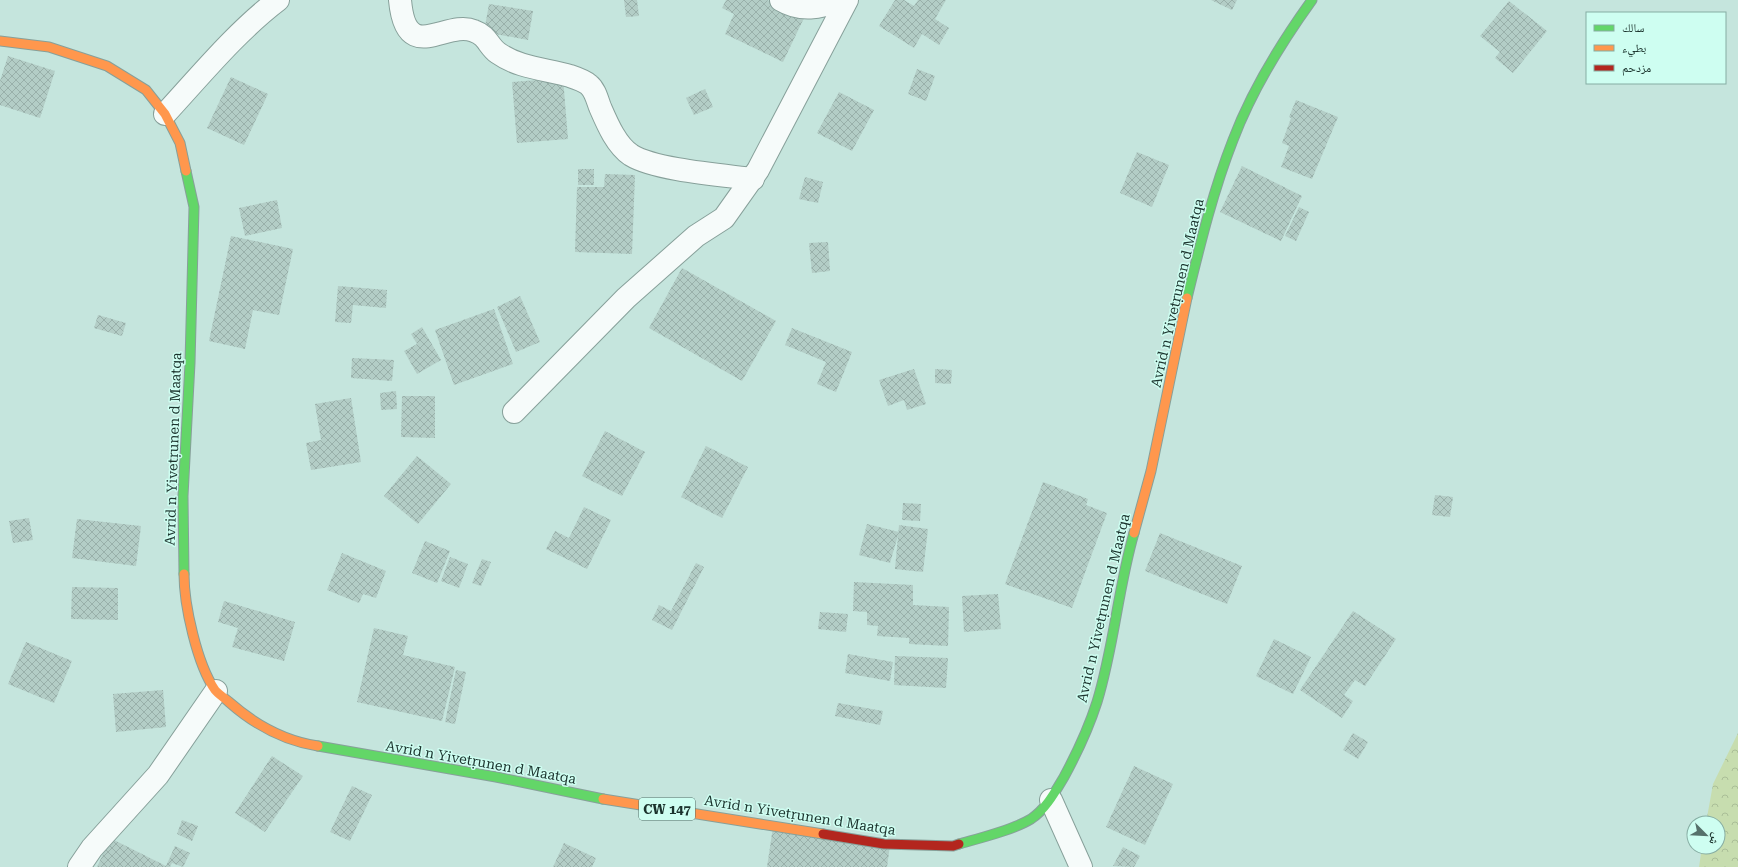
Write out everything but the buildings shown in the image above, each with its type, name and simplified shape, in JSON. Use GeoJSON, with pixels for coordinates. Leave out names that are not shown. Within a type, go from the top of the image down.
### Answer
{"type":"FeatureCollection","features":[{"type":"Feature","properties":{"kind":"main road","name":"Avrid n Yivetṛunen d Maatqa"},"geometry":{"type":"LineString","coordinates":[[0,41],[49,47],[106,66],[146,90],[165,114],[180,143],[194,207],[190,363],[183,496],[184,581],[192,627],[203,667],[216,690],[240,712],[266,729],[310,745],[496,777],[596,798],[884,844],[953,846],[991,834],[1030,819],[1051,800],[1075,757],[1097,702],[1111,644],[1124,568],[1151,471],[1180,330],[1201,241],[1216,187],[1233,139],[1253,96],[1283,40],[1312,0]]}},
{"type":"Feature","properties":{"kind":"street"},"geometry":{"type":"LineString","coordinates":[[165,114],[222,53],[265,10],[278,0]]}},
{"type":"Feature","properties":{"kind":"street"},"geometry":{"type":"LineString","coordinates":[[400,0],[401,12],[405,25],[412,32],[423,37],[462,29],[473,30],[485,37],[497,52],[515,62],[572,76],[589,84],[619,143],[631,154],[652,164],[752,179]]}},
{"type":"Feature","properties":{"kind":"street"},"geometry":{"type":"LineString","coordinates":[[781,0],[788,4],[805,9],[826,6],[840,0]]}},
{"type":"Feature","properties":{"kind":"street"},"geometry":{"type":"LineString","coordinates":[[514,412],[626,298],[696,236],[724,218],[752,179],[847,0]]}},
{"type":"Feature","properties":{"kind":"street"},"geometry":{"type":"LineString","coordinates":[[79,867],[92,848],[158,775],[216,690]]}},
{"type":"Feature","properties":{"kind":"street"},"geometry":{"type":"LineString","coordinates":[[1051,800],[1080,867]]}},
{"type":"Feature","properties":{"kind":"green space"},"geometry":{"type":"Polygon","coordinates":[[[1738,733],[1738,867],[1699,867],[1701,855],[1726,855],[1726,815],[1707,815],[1713,784],[1738,733]]]}},
{"type":"Feature","properties":{"kind":"traffic: fast"},"geometry":{"type":"LineString","coordinates":[[1187,298],[1213,198],[1233,140],[1249,103],[1268,67],[1312,0]]}},
{"type":"Feature","properties":{"kind":"traffic: fast"},"geometry":{"type":"LineString","coordinates":[[184,574],[183,496],[190,363],[194,207],[186,171]]}},
{"type":"Feature","properties":{"kind":"traffic: fast"},"geometry":{"type":"LineString","coordinates":[[959,844],[1006,830],[1031,819],[1046,805],[1064,777],[1074,759],[1097,702],[1108,660],[1124,575],[1134,533]]}},
{"type":"Feature","properties":{"kind":"traffic: fast"},"geometry":{"type":"LineString","coordinates":[[318,746],[496,777],[603,799]]}},
{"type":"Feature","properties":{"kind":"traffic: slow"},"geometry":{"type":"LineString","coordinates":[[0,41],[49,47],[107,66],[146,90],[165,114],[180,143],[186,171]]}},
{"type":"Feature","properties":{"kind":"traffic: slow"},"geometry":{"type":"LineString","coordinates":[[1134,533],[1151,471],[1187,298]]}},
{"type":"Feature","properties":{"kind":"traffic: slow"},"geometry":{"type":"LineString","coordinates":[[184,574],[186,602],[197,650],[208,679],[215,690],[239,710],[270,730],[282,736],[306,744],[318,746]]}},
{"type":"Feature","properties":{"kind":"traffic: slow"},"geometry":{"type":"LineString","coordinates":[[603,799],[823,834]]}},
{"type":"Feature","properties":{"kind":"traffic: jam"},"geometry":{"type":"LineString","coordinates":[[823,834],[884,844],[953,846],[959,844]]}}]}
